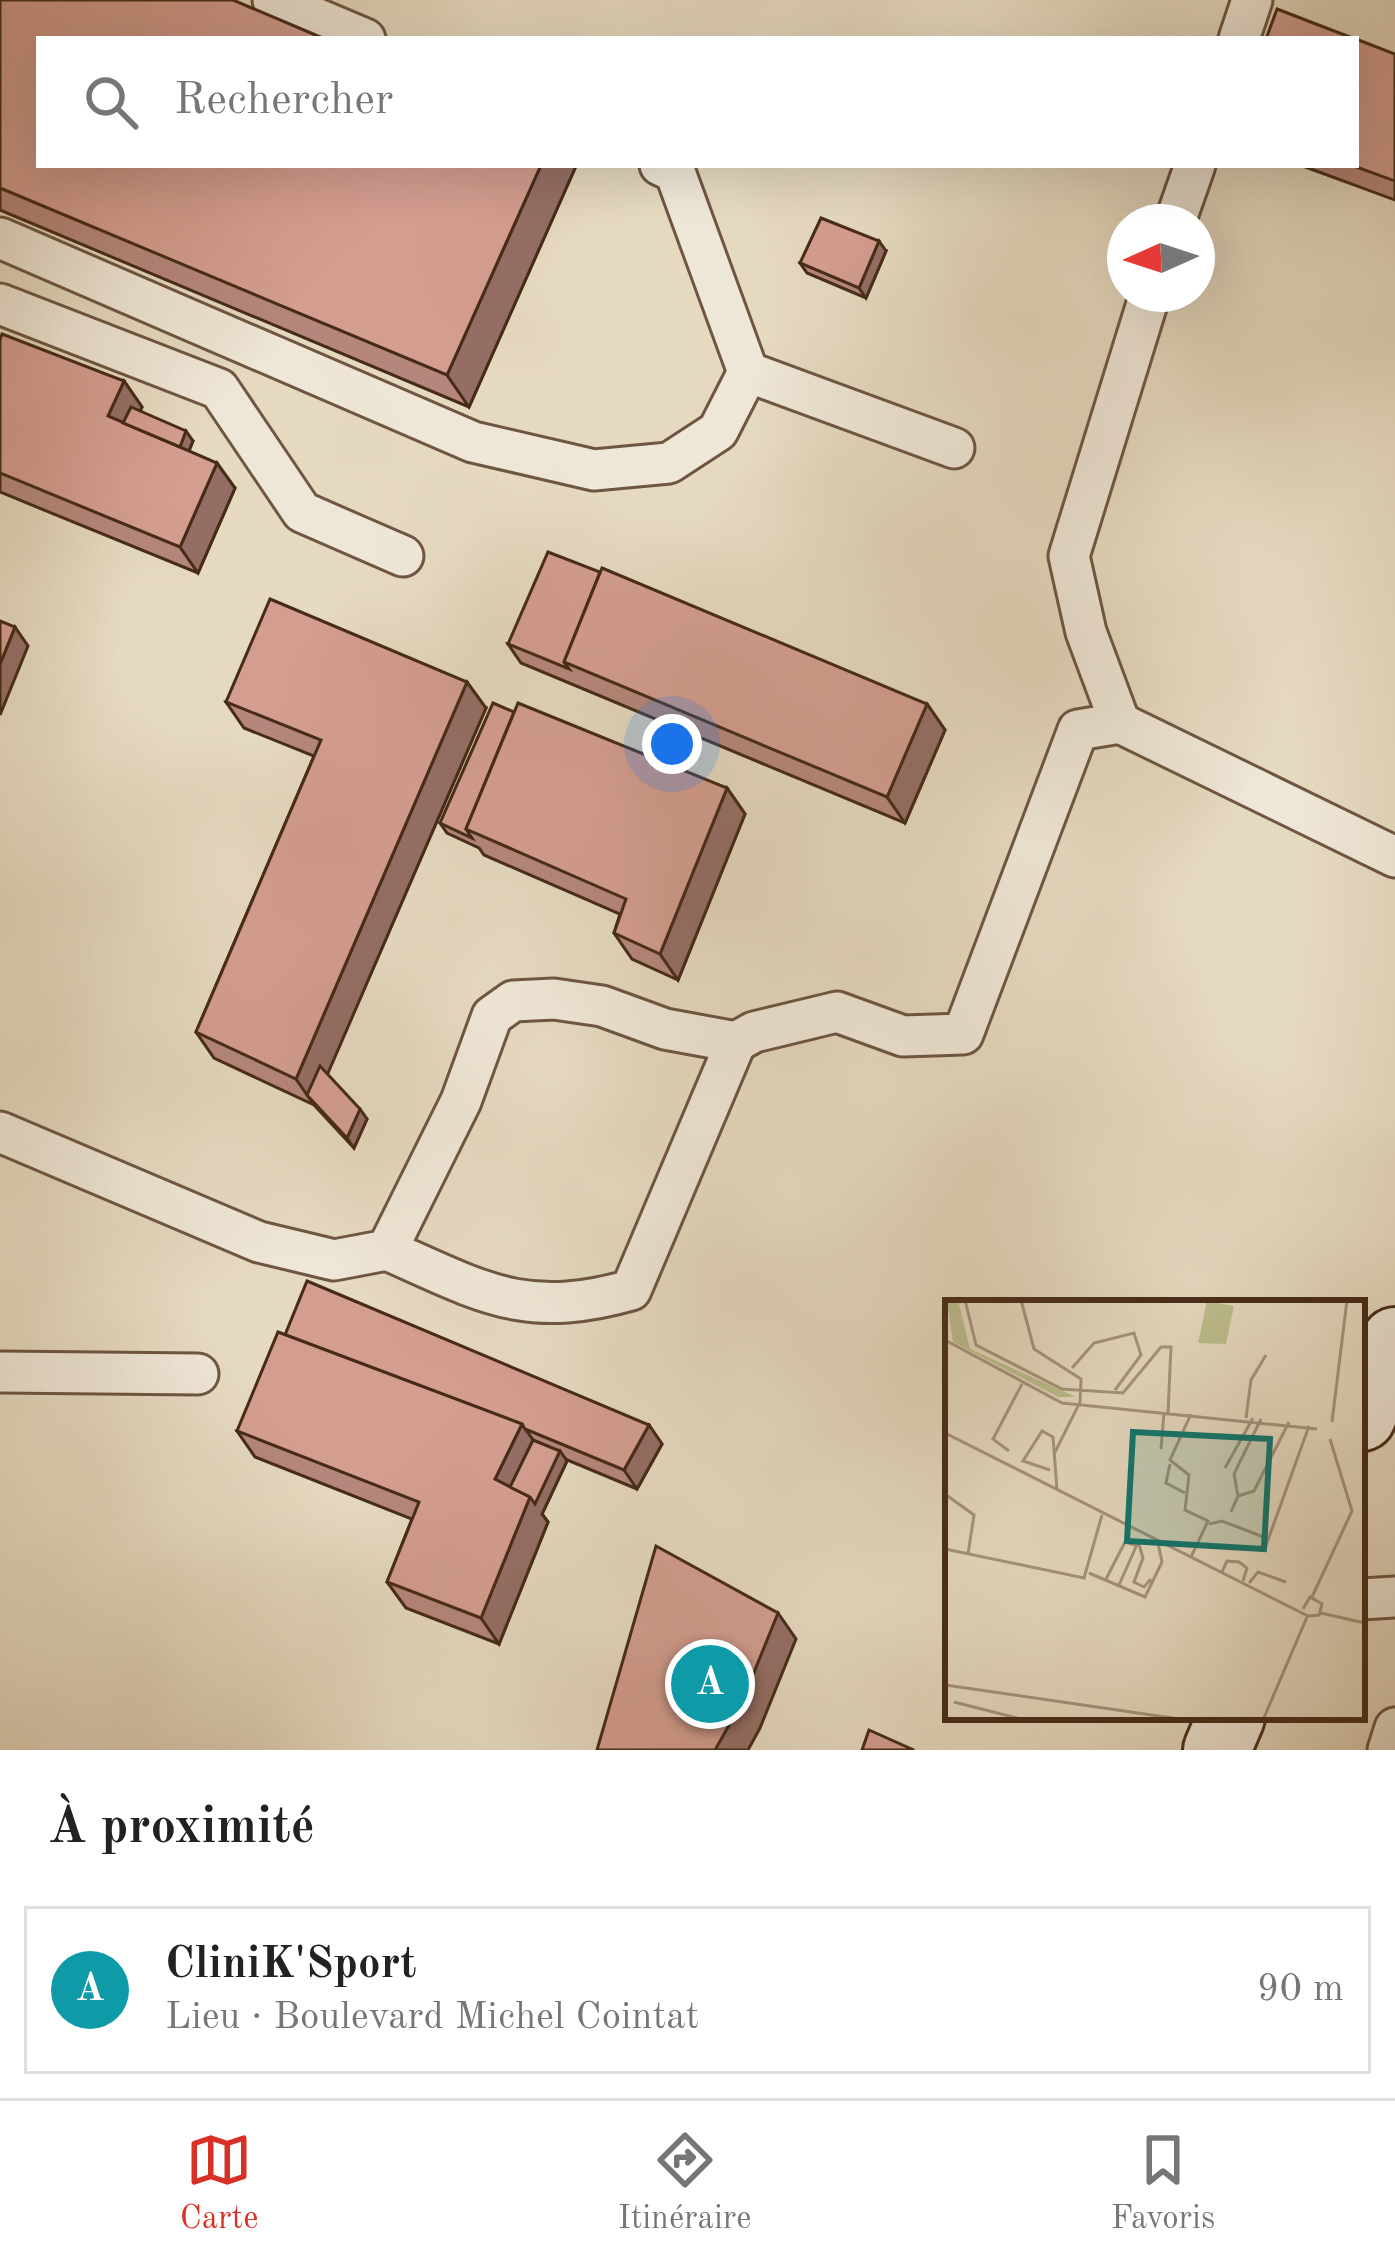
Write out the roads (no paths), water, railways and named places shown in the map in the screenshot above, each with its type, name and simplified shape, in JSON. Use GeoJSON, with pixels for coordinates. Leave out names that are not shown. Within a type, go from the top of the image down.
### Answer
{"type":"FeatureCollection","features":[{"type":"Feature","properties":{"kind":"main road"},"geometry":{"type":"LineString","coordinates":[[1365,1410],[1393,1348]]}},
{"type":"Feature","properties":{"kind":"main road"},"geometry":{"type":"LineString","coordinates":[[1217,1750],[1230,1720]]}},
{"type":"Feature","properties":{"kind":"lane"},"geometry":{"type":"LineString","coordinates":[[274,0],[358,36]]}},
{"type":"Feature","properties":{"kind":"lane"},"geometry":{"type":"LineString","coordinates":[[1240,36],[1252,0]]}},
{"type":"Feature","properties":{"kind":"lane"},"geometry":{"type":"LineString","coordinates":[[0,238],[473,442],[594,470],[669,464],[718,431],[748,372],[675,172],[666,168]]}},
{"type":"Feature","properties":{"kind":"lane"},"geometry":{"type":"LineString","coordinates":[[1181,204],[1194,168]]}},
{"type":"Feature","properties":{"kind":"lane"},"geometry":{"type":"LineString","coordinates":[[0,304],[219,389],[302,512],[403,556]]}},
{"type":"Feature","properties":{"kind":"lane"},"geometry":{"type":"LineString","coordinates":[[1120,722],[1086,632],[1069,556],[1144,312]]}},
{"type":"Feature","properties":{"kind":"lane"},"geometry":{"type":"LineString","coordinates":[[748,372],[954,448]]}},
{"type":"Feature","properties":{"kind":"lane"},"geometry":{"type":"LineString","coordinates":[[0,1132],[259,1242],[334,1260],[387,1250],[489,1295],[551,1307],[631,1290],[736,1042],[754,1032],[837,1012],[903,1036],[962,1034],[1078,730],[1120,722],[1395,857]]}},
{"type":"Feature","properties":{"kind":"lane"},"geometry":{"type":"LineString","coordinates":[[387,1250],[461,1101],[492,1016],[513,1001],[554,998],[602,1006],[665,1029],[736,1042]]}},
{"type":"Feature","properties":{"kind":"lane"},"geometry":{"type":"LineString","coordinates":[[0,1372],[198,1375]]}},
{"type":"Feature","properties":{"kind":"lane"},"geometry":{"type":"LineString","coordinates":[[1365,1599],[1395,1597]]}},
{"type":"Feature","properties":{"kind":"lane"},"geometry":{"type":"LineString","coordinates":[[1388,1750],[1395,1728]]}},
{"type":"Feature","properties":{"kind":"place","name":"CliniK'Sport"},"geometry":{"type":"Point","coordinates":[710,1684]}}]}
